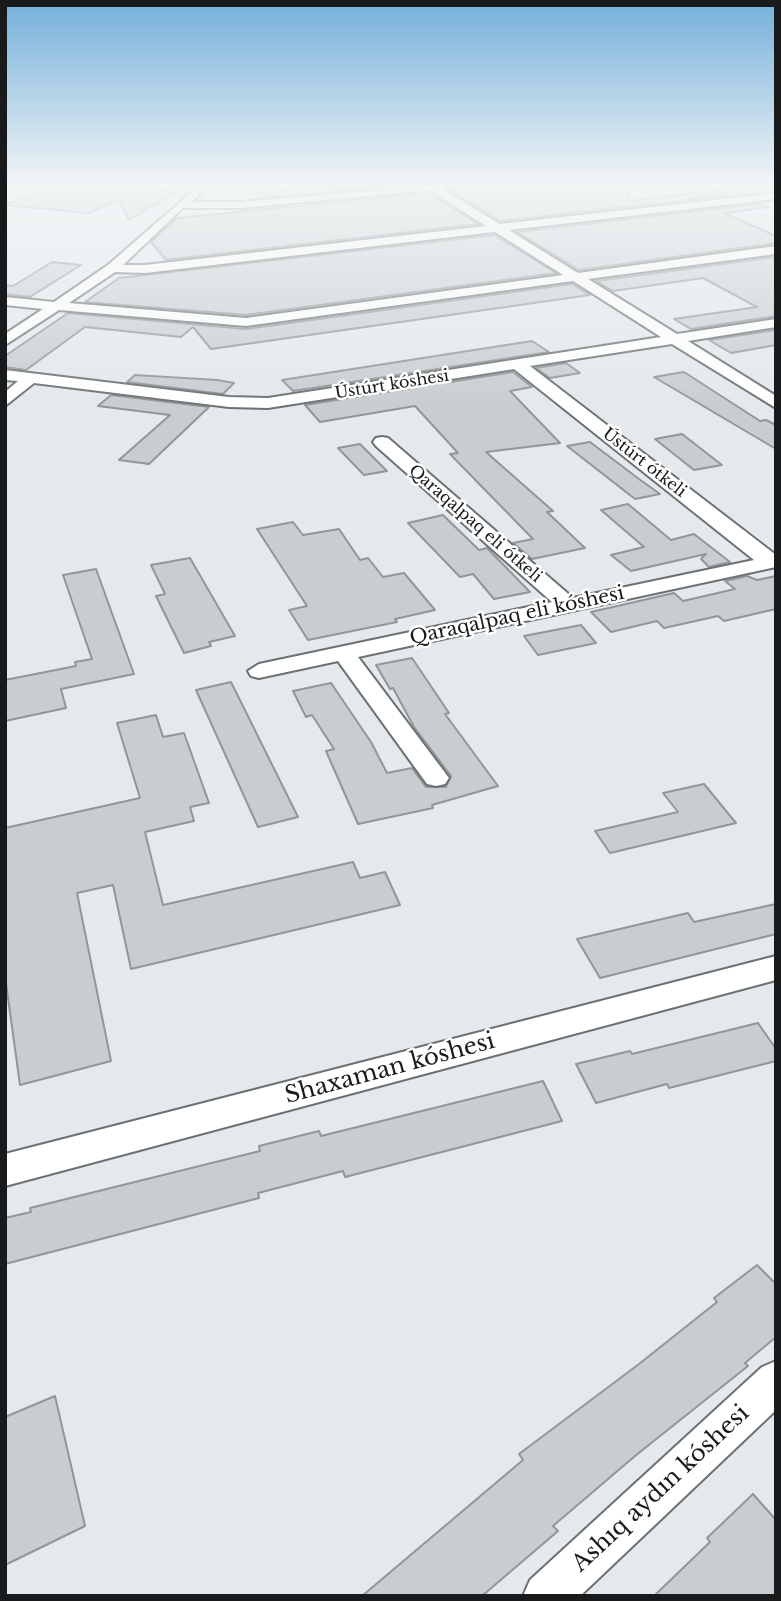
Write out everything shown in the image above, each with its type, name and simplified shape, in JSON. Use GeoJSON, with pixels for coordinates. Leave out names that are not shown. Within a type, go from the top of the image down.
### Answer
{"type":"FeatureCollection","features":[{"type":"Feature","properties":{"kind":"street"},"geometry":{"type":"LineString","coordinates":[[5,341],[122,259]]}},
{"type":"Feature","properties":{"kind":"street"},"geometry":{"type":"LineString","coordinates":[[112,268],[145,269],[233,259]]}},
{"type":"Feature","properties":{"kind":"street"},"geometry":{"type":"LineString","coordinates":[[546,259],[776,403]]}},
{"type":"Feature","properties":{"kind":"street"},"geometry":{"type":"LineString","coordinates":[[5,302],[217,322],[246,322],[714,259]]}},
{"type":"Feature","properties":{"kind":"street","name":"Ústúrt kóshesi"},"geometry":{"type":"LineString","coordinates":[[5,375],[229,402],[268,402],[776,323]]}},
{"type":"Feature","properties":{"kind":"street","name":"Ústúrt ótkeli"},"geometry":{"type":"LineString","coordinates":[[519,365],[772,562]]}},
{"type":"Feature","properties":{"kind":"street"},"geometry":{"type":"LineString","coordinates":[[5,401],[30,379]]}},
{"type":"Feature","properties":{"kind":"street","name":"Qaraqalpaq eli ótkeli"},"geometry":{"type":"LineString","coordinates":[[382,442],[568,605]]}},
{"type":"Feature","properties":{"kind":"street","name":"Qaraqalpaq eli kóshesi"},"geometry":{"type":"LineString","coordinates":[[259,671],[772,562]]}},
{"type":"Feature","properties":{"kind":"street"},"geometry":{"type":"LineString","coordinates":[[344,653],[436,779]]}},
{"type":"Feature","properties":{"kind":"street","name":"Shaxaman kóshesi"},"geometry":{"type":"LineString","coordinates":[[5,1170],[776,968]]}},
{"type":"Feature","properties":{"kind":"street","name":"Ashıq aydın kóshesi"},"geometry":{"type":"LineString","coordinates":[[546,1596],[776,1381]]}},
{"type":"Feature","properties":{"kind":"building"},"geometry":{"type":"Polygon","coordinates":[[[287,259],[533,259],[556,273],[246,315],[85,302],[119,278],[287,259]]]}},
{"type":"Feature","properties":{"kind":"building"},"geometry":{"type":"Polygon","coordinates":[[[561,259],[661,259],[579,270],[561,259]]]}},
{"type":"Feature","properties":{"kind":"building"},"geometry":{"type":"Polygon","coordinates":[[[776,259],[776,316],[691,329],[674,319],[757,307],[703,278],[613,291],[596,281],[776,259]]]}},
{"type":"Feature","properties":{"kind":"building"},"geometry":{"type":"Polygon","coordinates":[[[52,262],[81,265],[30,297],[5,294],[5,285],[13,286],[52,262]]]}},
{"type":"Feature","properties":{"kind":"building"},"geometry":{"type":"Polygon","coordinates":[[[572,284],[590,295],[211,349],[193,327],[181,337],[85,327],[26,370],[5,367],[5,356],[68,313],[246,329],[572,284]]]}},
{"type":"Feature","properties":{"kind":"building"},"geometry":{"type":"Polygon","coordinates":[[[776,330],[776,345],[731,353],[709,340],[776,330]]]}},
{"type":"Feature","properties":{"kind":"building"},"geometry":{"type":"Polygon","coordinates":[[[532,341],[549,352],[293,391],[282,380],[532,341]]]}},
{"type":"Feature","properties":{"kind":"building"},"geometry":{"type":"Polygon","coordinates":[[[566,363],[580,373],[550,378],[536,368],[566,363]]]}},
{"type":"Feature","properties":{"kind":"building"},"geometry":{"type":"Polygon","coordinates":[[[513,372],[532,387],[510,391],[560,443],[486,452],[553,511],[547,512],[585,548],[532,559],[513,543],[533,539],[450,454],[458,453],[415,406],[320,422],[305,405],[513,372]]]}},
{"type":"Feature","properties":{"kind":"building"},"geometry":{"type":"Polygon","coordinates":[[[684,372],[760,421],[766,420],[776,425],[776,449],[654,377],[684,372]]]}},
{"type":"Feature","properties":{"kind":"building"},"geometry":{"type":"Polygon","coordinates":[[[135,375],[234,383],[223,394],[127,382],[135,375]]]}},
{"type":"Feature","properties":{"kind":"building"},"geometry":{"type":"Polygon","coordinates":[[[111,395],[209,407],[149,464],[119,460],[170,415],[98,406],[111,395]]]}},
{"type":"Feature","properties":{"kind":"building"},"geometry":{"type":"Polygon","coordinates":[[[682,434],[722,465],[694,470],[655,439],[682,434]]]}},
{"type":"Feature","properties":{"kind":"building"},"geometry":{"type":"Polygon","coordinates":[[[590,442],[660,494],[635,499],[567,446],[590,442]]]}},
{"type":"Feature","properties":{"kind":"building"},"geometry":{"type":"Polygon","coordinates":[[[360,444],[387,471],[364,475],[338,448],[360,444]]]}},
{"type":"Feature","properties":{"kind":"building"},"geometry":{"type":"Polygon","coordinates":[[[628,504],[671,540],[694,534],[730,562],[709,567],[701,559],[706,554],[631,571],[611,555],[644,547],[601,510],[628,504]]]}},
{"type":"Feature","properties":{"kind":"building"},"geometry":{"type":"Polygon","coordinates":[[[443,515],[479,550],[487,548],[530,592],[494,599],[473,574],[460,577],[408,523],[443,515]]]}},
{"type":"Feature","properties":{"kind":"building"},"geometry":{"type":"Polygon","coordinates":[[[293,522],[303,535],[339,529],[360,560],[368,558],[383,577],[404,573],[435,610],[395,619],[397,622],[308,640],[289,610],[307,606],[257,529],[293,522]]]}},
{"type":"Feature","properties":{"kind":"building"},"geometry":{"type":"Polygon","coordinates":[[[190,558],[235,636],[209,642],[211,646],[184,653],[156,596],[165,594],[151,565],[190,558]]]}},
{"type":"Feature","properties":{"kind":"building"},"geometry":{"type":"Polygon","coordinates":[[[96,569],[134,674],[61,689],[66,708],[5,721],[5,680],[76,666],[75,662],[92,659],[63,575],[96,569]]]}},
{"type":"Feature","properties":{"kind":"building"},"geometry":{"type":"Polygon","coordinates":[[[747,576],[757,580],[776,576],[776,609],[724,621],[718,616],[664,628],[657,621],[611,632],[591,612],[674,593],[683,601],[735,589],[725,581],[747,576]]]}},
{"type":"Feature","properties":{"kind":"building"},"geometry":{"type":"Polygon","coordinates":[[[581,625],[596,643],[538,655],[524,636],[581,625]]]}},
{"type":"Feature","properties":{"kind":"building"},"geometry":{"type":"Polygon","coordinates":[[[412,658],[449,713],[445,714],[498,786],[432,805],[433,808],[358,824],[326,751],[334,749],[312,715],[306,717],[293,691],[331,683],[371,742],[387,773],[412,768],[426,787],[446,787],[451,776],[414,727],[393,688],[390,689],[376,665],[412,658]]]}},
{"type":"Feature","properties":{"kind":"building"},"geometry":{"type":"Polygon","coordinates":[[[231,682],[298,817],[258,827],[196,690],[231,682]]]}},
{"type":"Feature","properties":{"kind":"building"},"geometry":{"type":"Polygon","coordinates":[[[156,715],[163,737],[184,733],[209,803],[190,807],[194,821],[145,832],[163,905],[353,862],[360,878],[385,872],[400,905],[131,969],[113,885],[77,893],[111,1061],[20,1085],[5,976],[5,828],[140,798],[117,723],[156,715]]]}},
{"type":"Feature","properties":{"kind":"building"},"geometry":{"type":"Polygon","coordinates":[[[704,784],[736,823],[610,853],[595,831],[678,812],[663,793],[704,784]]]}},
{"type":"Feature","properties":{"kind":"building"},"geometry":{"type":"Polygon","coordinates":[[[776,904],[776,934],[600,978],[577,939],[688,913],[694,922],[776,904]]]}},
{"type":"Feature","properties":{"kind":"building"},"geometry":{"type":"Polygon","coordinates":[[[758,1023],[776,1049],[776,1061],[669,1088],[667,1084],[596,1103],[576,1064],[630,1051],[632,1054],[758,1023]]]}},
{"type":"Feature","properties":{"kind":"building"},"geometry":{"type":"Polygon","coordinates":[[[543,1081],[562,1121],[345,1177],[343,1171],[258,1193],[259,1198],[5,1264],[5,1218],[31,1212],[30,1208],[260,1151],[259,1146],[319,1131],[321,1136],[543,1081]]]}},
{"type":"Feature","properties":{"kind":"building"},"geometry":{"type":"Polygon","coordinates":[[[757,1265],[776,1284],[776,1337],[745,1363],[748,1366],[635,1456],[553,1526],[558,1531],[482,1596],[362,1596],[523,1460],[519,1454],[639,1364],[717,1302],[714,1298],[757,1265]]]}},
{"type":"Feature","properties":{"kind":"building"},"geometry":{"type":"Polygon","coordinates":[[[55,1396],[85,1526],[5,1565],[5,1417],[55,1396]]]}},
{"type":"Feature","properties":{"kind":"building"},"geometry":{"type":"Polygon","coordinates":[[[753,1494],[776,1520],[776,1596],[654,1596],[710,1542],[707,1538],[753,1494]]]}}]}
